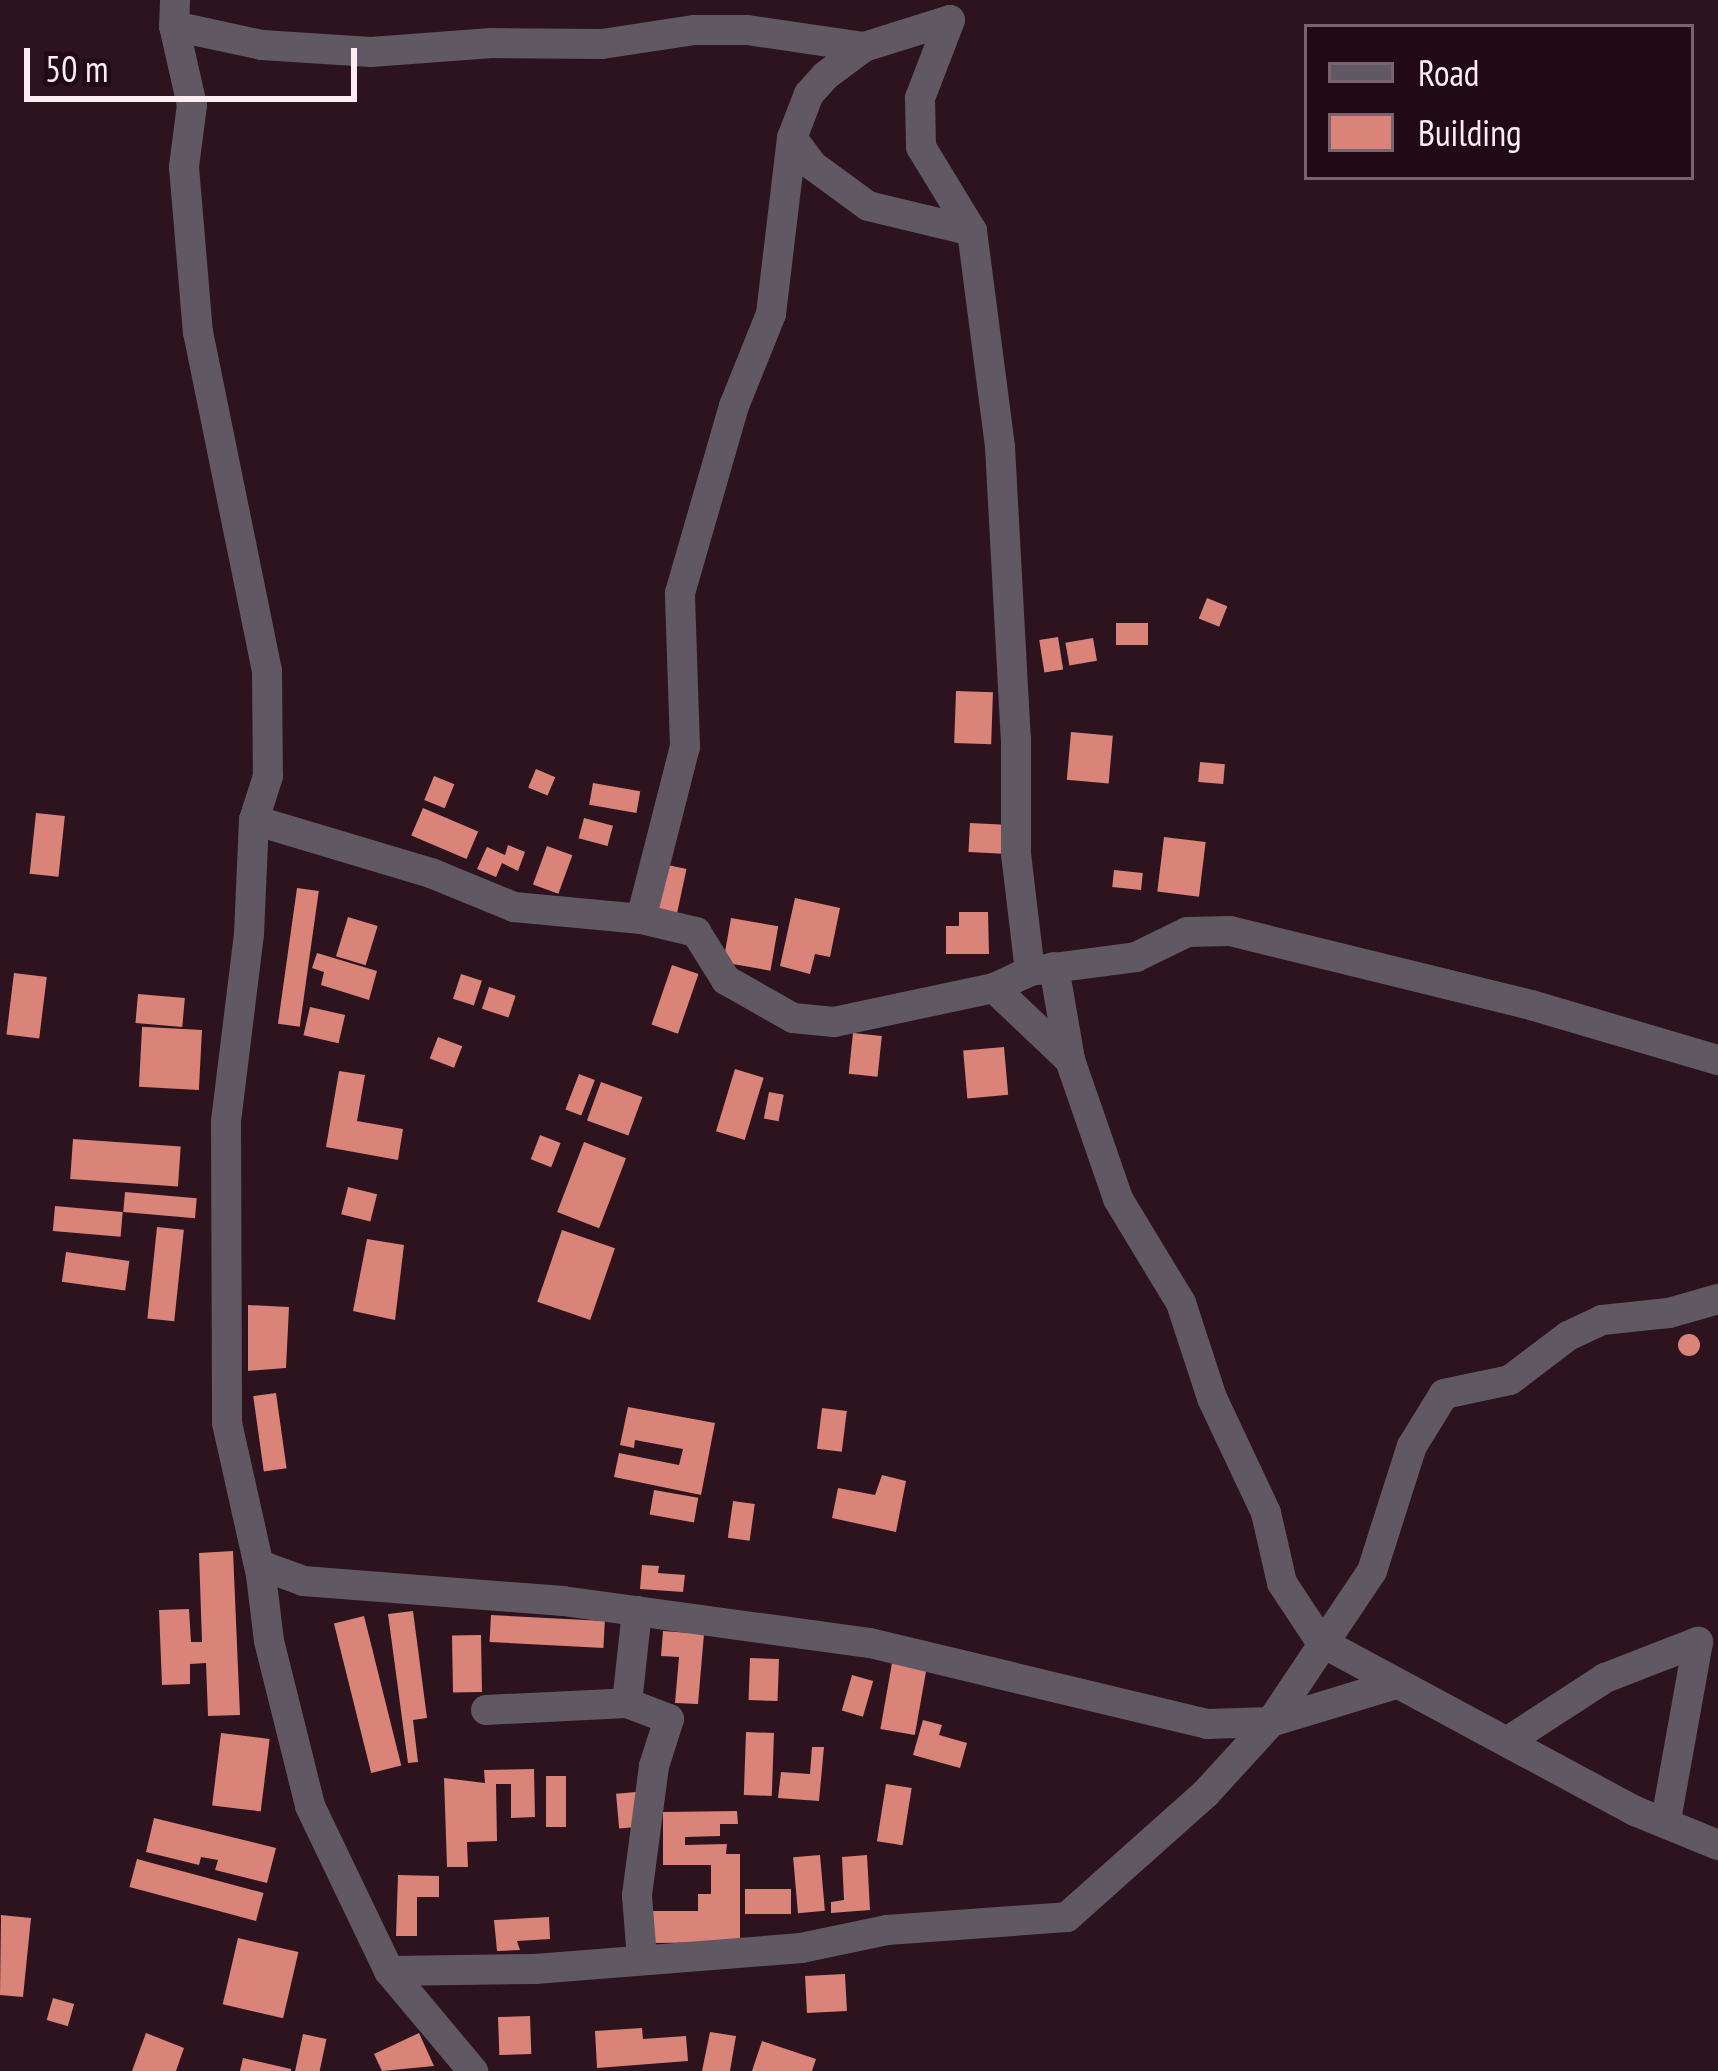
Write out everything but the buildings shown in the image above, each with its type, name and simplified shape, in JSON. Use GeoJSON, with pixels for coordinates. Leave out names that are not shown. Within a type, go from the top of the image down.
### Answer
{"type":"FeatureCollection","features":[{"type":"Feature","properties":{"kind":"street"},"geometry":{"type":"LineString","coordinates":[[641,920],[685,747],[680,593],[734,406],[771,314],[792,138],[809,94],[864,47],[956,10]]}},
{"type":"Feature","properties":{"kind":"street"},"geometry":{"type":"LineString","coordinates":[[956,10],[920,98],[921,147],[972,231],[1000,447],[1016,739],[1016,854],[1042,969],[1118,1199],[1181,1303],[1212,1398],[1267,1513],[1282,1583],[1321,1642],[1635,1810],[1718,1845]]}},
{"type":"Feature","properties":{"kind":"street"},"geometry":{"type":"LineString","coordinates":[[174,13],[262,45],[371,52],[492,43],[602,44],[695,29],[747,30],[864,47]]}},
{"type":"Feature","properties":{"kind":"street"},"geometry":{"type":"LineString","coordinates":[[174,13],[192,105],[184,167],[198,332],[267,671],[268,776],[254,820],[249,934],[226,1121],[227,1423],[262,1575],[269,1641],[310,1806],[389,1971],[466,2069]]}},
{"type":"Feature","properties":{"kind":"street"},"geometry":{"type":"LineString","coordinates":[[792,138],[812,166],[868,206],[972,231]]}},
{"type":"Feature","properties":{"kind":"street"},"geometry":{"type":"LineString","coordinates":[[254,820],[431,873],[514,907],[641,920],[697,932],[726,980],[793,1018],[834,1022],[994,988],[1042,969],[1136,957],[1187,932],[1230,931],[1531,1005],[1718,1060]]}},
{"type":"Feature","properties":{"kind":"street"},"geometry":{"type":"LineString","coordinates":[[994,988],[1070,1060]]}},
{"type":"Feature","properties":{"kind":"street"},"geometry":{"type":"LineString","coordinates":[[389,1971],[535,1969],[801,1948],[887,1930],[1067,1917],[1206,1793],[1271,1721],[1372,1571],[1412,1446],[1444,1394],[1510,1380],[1568,1336],[1602,1321],[1698,1308],[1718,1299]]}},
{"type":"Feature","properties":{"kind":"street"},"geometry":{"type":"LineString","coordinates":[[262,1575],[268,1568],[324,1583],[638,1611],[870,1643],[1207,1724],[1271,1721],[1396,1684]]}},
{"type":"Feature","properties":{"kind":"street"},"geometry":{"type":"LineString","coordinates":[[627,1703],[638,1611]]}},
{"type":"Feature","properties":{"kind":"street"},"geometry":{"type":"LineString","coordinates":[[1508,1741],[1605,1678],[1698,1642],[1666,1820]]}},
{"type":"Feature","properties":{"kind":"street"},"geometry":{"type":"LineString","coordinates":[[486,1710],[627,1703],[669,1719],[648,1801],[637,1896],[642,1958]]}}]}
